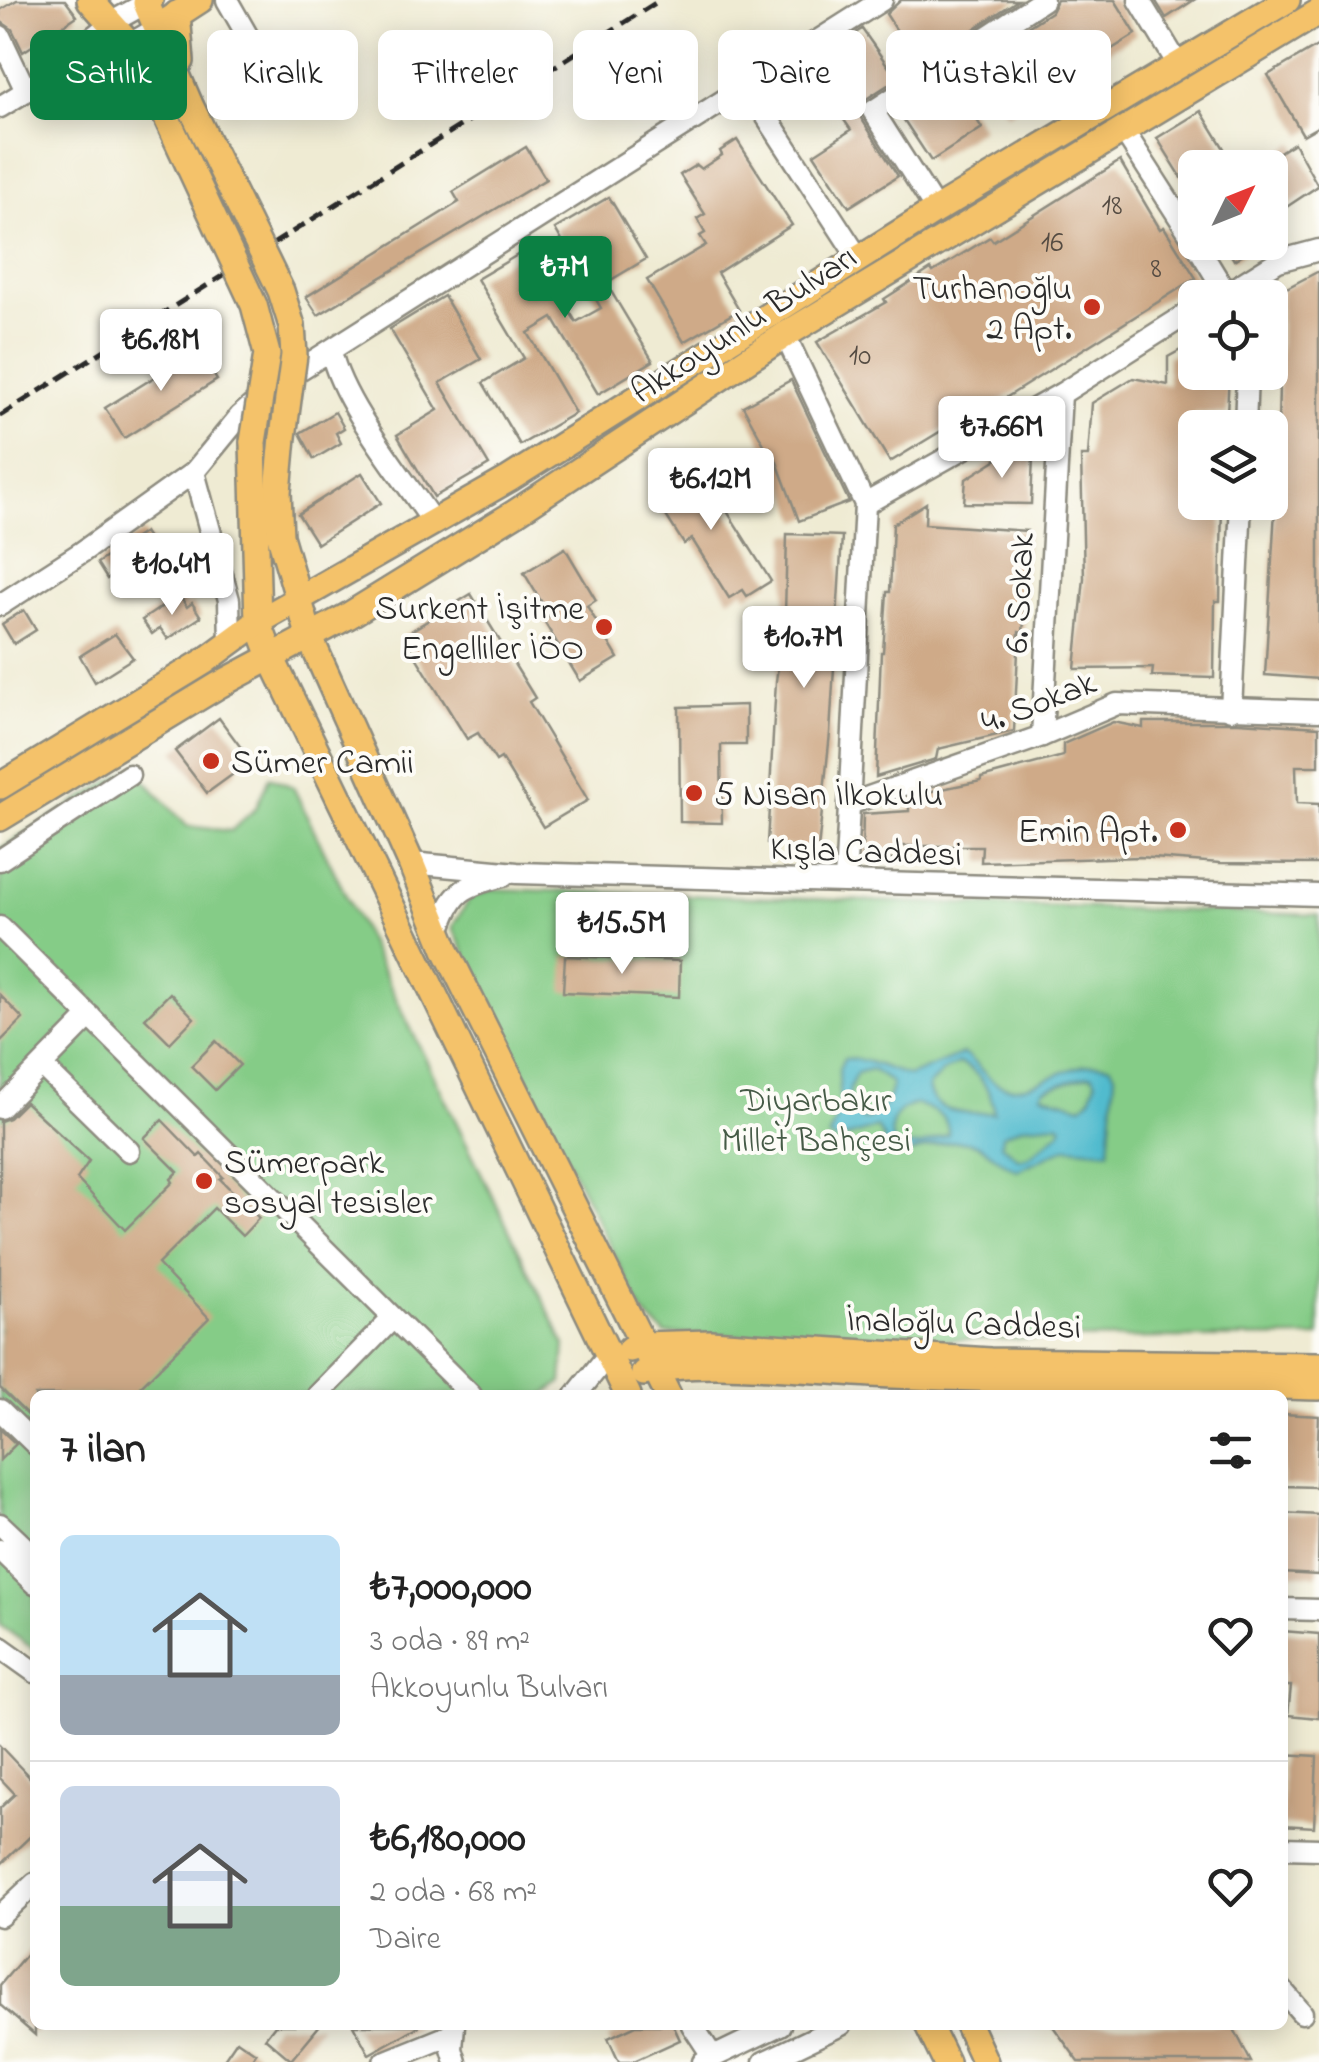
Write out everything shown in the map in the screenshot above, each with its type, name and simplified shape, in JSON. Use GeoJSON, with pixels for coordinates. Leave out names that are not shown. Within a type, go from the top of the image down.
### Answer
{"type":"FeatureCollection","features":[{"type":"Feature","properties":{"kind":"main road"},"geometry":{"type":"LineString","coordinates":[[90,0],[118,30]]}},
{"type":"Feature","properties":{"kind":"main road"},"geometry":{"type":"LineString","coordinates":[[168,21],[200,0]]}},
{"type":"Feature","properties":{"kind":"main road","name":"Akkoyunlu Bulvarı"},"geometry":{"type":"LineString","coordinates":[[0,786],[258,622],[509,479],[936,210],[1179,66],[1257,7],[1287,0]]}},
{"type":"Feature","properties":{"kind":"main road"},"geometry":{"type":"LineString","coordinates":[[147,1],[168,21],[190,106],[281,291],[292,326],[294,355],[278,492],[280,536],[310,638],[439,932],[666,1390]]}},
{"type":"Feature","properties":{"kind":"main road","name":"Akkoyunlu Bulvarı"},"geometry":{"type":"LineString","coordinates":[[0,818],[219,685],[310,638],[516,513],[785,335],[1319,12]]}},
{"type":"Feature","properties":{"kind":"main road"},"geometry":{"type":"LineString","coordinates":[[168,120],[254,305],[267,354],[253,442],[258,622],[272,659],[624,1388]]}},
{"type":"Feature","properties":{"kind":"main road","name":"İnaloğlu Caddesi"},"geometry":{"type":"LineString","coordinates":[[608,1355],[642,1345],[710,1343],[990,1362],[1319,1365]]}},
{"type":"Feature","properties":{"kind":"main road","name":"İnaloğlu Caddesi"},"geometry":{"type":"LineString","coordinates":[[624,1388],[656,1368],[718,1366],[1002,1387],[1319,1387]]}},
{"type":"Feature","properties":{"kind":"main road"},"geometry":{"type":"LineString","coordinates":[[930,2030],[946,2062]]}},
{"type":"Feature","properties":{"kind":"main road"},"geometry":{"type":"LineString","coordinates":[[970,2030],[986,2062]]}},
{"type":"Feature","properties":{"kind":"street"},"geometry":{"type":"LineString","coordinates":[[227,0],[245,30]]}},
{"type":"Feature","properties":{"kind":"street"},"geometry":{"type":"LineString","coordinates":[[834,30],[882,0]]}},
{"type":"Feature","properties":{"kind":"street"},"geometry":{"type":"LineString","coordinates":[[936,210],[872,111],[1043,0]]}},
{"type":"Feature","properties":{"kind":"street"},"geometry":{"type":"LineString","coordinates":[[1138,0],[1179,66]]}},
{"type":"Feature","properties":{"kind":"street"},"geometry":{"type":"LineString","coordinates":[[0,107],[112,22],[147,1]]}},
{"type":"Feature","properties":{"kind":"street"},"geometry":{"type":"LineString","coordinates":[[154,30],[168,21]]}},
{"type":"Feature","properties":{"kind":"street"},"geometry":{"type":"LineString","coordinates":[[0,36],[26,91]]}},
{"type":"Feature","properties":{"kind":"street"},"geometry":{"type":"LineString","coordinates":[[26,91],[30,90]]}},
{"type":"Feature","properties":{"kind":"street"},"geometry":{"type":"LineString","coordinates":[[0,604],[82,552],[194,472],[240,416],[274,386],[718,103]]}},
{"type":"Feature","properties":{"kind":"street"},"geometry":{"type":"LineString","coordinates":[[769,120],[859,259]]}},
{"type":"Feature","properties":{"kind":"street"},"geometry":{"type":"LineString","coordinates":[[1123,130],[1178,216]]}},
{"type":"Feature","properties":{"kind":"street"},"geometry":{"type":"LineString","coordinates":[[1249,280],[1278,261],[1319,250]]}},
{"type":"Feature","properties":{"kind":"street"},"geometry":{"type":"LineString","coordinates":[[865,504],[1062,394],[1178,320]]}},
{"type":"Feature","properties":{"kind":"street"},"geometry":{"type":"LineString","coordinates":[[785,335],[865,504],[844,882]]}},
{"type":"Feature","properties":{"kind":"street"},"geometry":{"type":"LineString","coordinates":[[331,351],[335,370],[362,416],[432,522]]}},
{"type":"Feature","properties":{"kind":"street","name":"6. Sokak"},"geometry":{"type":"LineString","coordinates":[[1042,736],[1062,394]]}},
{"type":"Feature","properties":{"kind":"street"},"geometry":{"type":"LineString","coordinates":[[194,472],[229,600],[230,643]]}},
{"type":"Feature","properties":{"kind":"street"},"geometry":{"type":"LineString","coordinates":[[1231,710],[1240,520]]}},
{"type":"Feature","properties":{"kind":"street","name":"4. Sokak"},"geometry":{"type":"LineString","coordinates":[[848,804],[1042,736],[1118,704],[1319,711]]}},
{"type":"Feature","properties":{"kind":"street"},"geometry":{"type":"LineString","coordinates":[[0,860],[129,776]]}},
{"type":"Feature","properties":{"kind":"street","name":"Kışla Caddesi"},"geometry":{"type":"LineString","coordinates":[[411,863],[517,873],[1319,895]]}},
{"type":"Feature","properties":{"kind":"street"},"geometry":{"type":"LineString","coordinates":[[439,932],[449,903],[464,886],[517,873]]}},
{"type":"Feature","properties":{"kind":"street"},"geometry":{"type":"LineString","coordinates":[[0,927],[465,1390]]}},
{"type":"Feature","properties":{"kind":"street"},"geometry":{"type":"LineString","coordinates":[[0,1108],[44,1068],[90,1016]]}},
{"type":"Feature","properties":{"kind":"street"},"geometry":{"type":"LineString","coordinates":[[44,1068],[129,1150]]}},
{"type":"Feature","properties":{"kind":"street"},"geometry":{"type":"LineString","coordinates":[[323,1390],[392,1318]]}},
{"type":"Feature","properties":{"kind":"street"},"geometry":{"type":"LineString","coordinates":[[582,1390],[608,1355]]}},
{"type":"Feature","properties":{"kind":"street"},"geometry":{"type":"LineString","coordinates":[[0,1410],[30,1439]]}},
{"type":"Feature","properties":{"kind":"street"},"geometry":{"type":"LineString","coordinates":[[0,1524],[30,1552]]}},
{"type":"Feature","properties":{"kind":"street"},"geometry":{"type":"LineString","coordinates":[[0,1550],[30,1579]]}},
{"type":"Feature","properties":{"kind":"street"},"geometry":{"type":"LineString","coordinates":[[1288,1609],[1319,1610]]}},
{"type":"Feature","properties":{"kind":"street"},"geometry":{"type":"LineString","coordinates":[[0,1647],[30,1668]]}},
{"type":"Feature","properties":{"kind":"street"},"geometry":{"type":"LineString","coordinates":[[1288,1848],[1319,1849]]}},
{"type":"Feature","properties":{"kind":"street"},"geometry":{"type":"LineString","coordinates":[[0,1916],[30,1888]]}},
{"type":"Feature","properties":{"kind":"street"},"geometry":{"type":"LineString","coordinates":[[1288,1997],[1302,2013]]}},
{"type":"Feature","properties":{"kind":"street"},"geometry":{"type":"LineString","coordinates":[[384,2062],[453,2030],[456,2062]]}},
{"type":"Feature","properties":{"kind":"street"},"geometry":{"type":"LineString","coordinates":[[694,2030],[708,2059],[769,2030]]}},
{"type":"Feature","properties":{"kind":"street"},"geometry":{"type":"LineString","coordinates":[[764,2062],[831,2030]]}},
{"type":"Feature","properties":{"kind":"green space"},"geometry":{"type":"Polygon","coordinates":[[[133,767],[187,826],[231,831],[256,808],[269,777],[293,787],[565,1345],[562,1382],[552,1390],[30,1390],[30,1646],[0,1625],[0,849],[133,767]]]}},
{"type":"Feature","properties":{"kind":"green space","name":"Diyarbakır Millet Bahçesi"},"geometry":{"type":"Polygon","coordinates":[[[492,889],[1319,915],[1319,1337],[876,1340],[665,1334],[643,1313],[452,927],[470,898],[492,889]]]}},
{"type":"Feature","properties":{"kind":"water"},"geometry":{"type":"Polygon","coordinates":[[[963,1054],[995,1082],[1012,1087],[1083,1066],[1111,1066],[1115,1074],[1109,1151],[1067,1147],[1018,1170],[968,1142],[891,1156],[885,1152],[884,1139],[877,1127],[837,1141],[829,1137],[840,1108],[839,1069],[844,1058],[909,1076],[963,1054]],[[959,1063],[928,1086],[937,1103],[954,1111],[994,1113],[978,1076],[959,1063]],[[871,1069],[857,1073],[849,1099],[863,1120],[883,1107],[892,1083],[871,1069]],[[1088,1075],[1044,1089],[1041,1094],[1082,1106],[1096,1082],[1093,1075],[1088,1075]],[[917,1104],[903,1110],[892,1125],[896,1146],[920,1146],[948,1135],[946,1123],[934,1111],[917,1104]],[[1062,1125],[1023,1126],[1002,1135],[1001,1144],[1019,1159],[1030,1156],[1062,1125]]]}},
{"type":"Feature","properties":{"kind":"building"},"geometry":{"type":"Polygon","coordinates":[[[17,0],[65,0],[77,16],[56,30],[30,30],[30,47],[23,52],[12,29],[0,21],[0,10],[17,0]]]}},
{"type":"Feature","properties":{"kind":"building"},"geometry":{"type":"Polygon","coordinates":[[[901,0],[1018,0],[972,30],[896,30],[886,14],[901,0]]]}},
{"type":"Feature","properties":{"kind":"building"},"geometry":{"type":"Polygon","coordinates":[[[1057,0],[1115,0],[1136,34],[1111,50],[1111,30],[1023,30],[1051,12],[1057,0]]]}},
{"type":"Feature","properties":{"kind":"building"},"geometry":{"type":"Polygon","coordinates":[[[1155,0],[1194,0],[1166,18],[1155,0]]]}},
{"type":"Feature","properties":{"kind":"building"},"geometry":{"type":"Polygon","coordinates":[[[866,35],[886,63],[886,86],[866,99],[866,35]]]}},
{"type":"Feature","properties":{"kind":"building"},"geometry":{"type":"Polygon","coordinates":[[[1319,45],[1319,126],[1303,135],[1268,75],[1319,45]]]}},
{"type":"Feature","properties":{"kind":"building"},"geometry":{"type":"Polygon","coordinates":[[[1201,111],[1225,150],[1178,150],[1178,172],[1157,138],[1201,111]]]}},
{"type":"Feature","properties":{"kind":"building"},"geometry":{"type":"Polygon","coordinates":[[[844,120],[862,120],[898,176],[849,207],[814,154],[851,130],[844,120]]]}},
{"type":"Feature","properties":{"kind":"building"},"geometry":{"type":"Polygon","coordinates":[[[904,120],[977,120],[982,128],[931,161],[904,120]]]}},
{"type":"Feature","properties":{"kind":"building"},"geometry":{"type":"Polygon","coordinates":[[[737,140],[792,225],[717,273],[739,310],[684,342],[647,280],[706,245],[697,219],[705,214],[680,175],[696,165],[701,169],[737,140]]]}},
{"type":"Feature","properties":{"kind":"building"},"geometry":{"type":"Polygon","coordinates":[[[1294,143],[1318,186],[1288,206],[1288,150],[1283,150],[1294,143]]]}},
{"type":"Feature","properties":{"kind":"building"},"geometry":{"type":"Polygon","coordinates":[[[526,147],[546,179],[318,315],[306,297],[459,202],[453,192],[526,147]]]}},
{"type":"Feature","properties":{"kind":"building"},"geometry":{"type":"Polygon","coordinates":[[[1120,161],[1160,229],[1164,227],[1178,249],[1178,260],[1185,260],[1196,278],[1178,280],[1178,289],[954,429],[951,425],[890,462],[817,342],[886,302],[884,299],[931,269],[933,272],[990,237],[993,241],[1120,161]]]}},
{"type":"Feature","properties":{"kind":"building"},"geometry":{"type":"Polygon","coordinates":[[[609,197],[646,259],[606,283],[653,361],[598,394],[553,318],[528,333],[575,413],[520,445],[483,383],[524,358],[477,279],[531,247],[576,322],[601,308],[555,229],[609,197]]]}},
{"type":"Feature","properties":{"kind":"building"},"geometry":{"type":"Polygon","coordinates":[[[1319,271],[1319,679],[1265,675],[1274,520],[1288,520],[1288,410],[1278,410],[1279,390],[1288,390],[1288,287],[1319,271]]]}},
{"type":"Feature","properties":{"kind":"building"},"geometry":{"type":"Polygon","coordinates":[[[444,296],[481,359],[440,383],[489,465],[434,497],[397,435],[438,410],[390,329],[444,296]]]}},
{"type":"Feature","properties":{"kind":"building"},"geometry":{"type":"Polygon","coordinates":[[[198,350],[217,380],[124,438],[105,408],[198,350]]]}},
{"type":"Feature","properties":{"kind":"building"},"geometry":{"type":"Polygon","coordinates":[[[1178,351],[1178,390],[1228,390],[1227,410],[1178,410],[1178,520],[1222,520],[1214,678],[1152,676],[1153,668],[1075,669],[1084,578],[1081,456],[1088,456],[1092,403],[1133,378],[1168,385],[1168,357],[1178,351]]]}},
{"type":"Feature","properties":{"kind":"building"},"geometry":{"type":"Polygon","coordinates":[[[791,380],[849,502],[799,521],[775,457],[772,459],[743,406],[791,380]]]}},
{"type":"Feature","properties":{"kind":"building"},"geometry":{"type":"Polygon","coordinates":[[[335,412],[344,428],[336,433],[341,443],[314,459],[300,433],[335,412]]]}},
{"type":"Feature","properties":{"kind":"building"},"geometry":{"type":"Polygon","coordinates":[[[1010,451],[1033,456],[1031,504],[964,503],[966,479],[1010,451]]]}},
{"type":"Feature","properties":{"kind":"building"},"geometry":{"type":"Polygon","coordinates":[[[691,466],[720,511],[725,508],[771,581],[747,596],[743,590],[729,598],[692,539],[684,544],[651,492],[691,466]]]}},
{"type":"Feature","properties":{"kind":"building"},"geometry":{"type":"Polygon","coordinates":[[[362,473],[381,503],[317,544],[298,514],[362,473]]]}},
{"type":"Feature","properties":{"kind":"building"},"geometry":{"type":"Polygon","coordinates":[[[926,503],[925,524],[1027,531],[1014,731],[938,749],[936,759],[876,777],[881,652],[890,592],[893,524],[926,503]]]}},
{"type":"Feature","properties":{"kind":"building"},"geometry":{"type":"Polygon","coordinates":[[[144,532],[161,558],[120,585],[114,575],[107,579],[97,563],[144,532]]]}},
{"type":"Feature","properties":{"kind":"building"},"geometry":{"type":"Polygon","coordinates":[[[787,534],[842,536],[830,733],[818,850],[767,844],[776,681],[785,615],[787,534]]]}},
{"type":"Feature","properties":{"kind":"building"},"geometry":{"type":"Polygon","coordinates":[[[565,548],[596,600],[587,606],[618,658],[580,681],[543,620],[550,616],[524,573],[565,548]]]}},
{"type":"Feature","properties":{"kind":"building"},"geometry":{"type":"Polygon","coordinates":[[[471,594],[535,698],[529,702],[588,800],[543,827],[501,758],[496,761],[478,733],[467,739],[403,636],[471,594]]]}},
{"type":"Feature","properties":{"kind":"building"},"geometry":{"type":"Polygon","coordinates":[[[179,595],[187,607],[192,603],[201,617],[168,639],[160,628],[152,634],[142,620],[179,595]]]}},
{"type":"Feature","properties":{"kind":"building"},"geometry":{"type":"Polygon","coordinates":[[[24,610],[36,630],[14,644],[2,624],[24,610]]]}},
{"type":"Feature","properties":{"kind":"building"},"geometry":{"type":"Polygon","coordinates":[[[115,634],[133,658],[95,682],[80,656],[115,634]]]}},
{"type":"Feature","properties":{"kind":"building"},"geometry":{"type":"Polygon","coordinates":[[[746,705],[746,745],[721,745],[722,823],[680,822],[679,707],[746,705]]]}},
{"type":"Feature","properties":{"kind":"building","name":"Sümer Camii"},"geometry":{"type":"Polygon","coordinates":[[[219,718],[242,749],[236,772],[207,793],[175,751],[219,718]]]}},
{"type":"Feature","properties":{"kind":"building"},"geometry":{"type":"Polygon","coordinates":[[[1113,722],[1143,728],[1143,722],[1319,727],[1319,766],[1296,766],[1297,803],[1319,804],[1319,864],[1140,857],[981,862],[982,846],[896,846],[896,860],[862,858],[863,814],[909,811],[909,802],[932,791],[1063,756],[1063,744],[1113,722]]]}},
{"type":"Feature","properties":{"kind":"building"},"geometry":{"type":"Polygon","coordinates":[[[565,956],[680,961],[679,997],[563,992],[565,956]]]}},
{"type":"Feature","properties":{"kind":"building"},"geometry":{"type":"Polygon","coordinates":[[[170,993],[194,1018],[170,1043],[145,1018],[170,993]]]}},
{"type":"Feature","properties":{"kind":"building"},"geometry":{"type":"Polygon","coordinates":[[[0,995],[23,1019],[0,1042],[0,995]]]}},
{"type":"Feature","properties":{"kind":"building"},"geometry":{"type":"Polygon","coordinates":[[[216,1041],[240,1065],[215,1090],[191,1066],[216,1041]]]}},
{"type":"Feature","properties":{"kind":"building"},"geometry":{"type":"Polygon","coordinates":[[[25,1102],[89,1161],[77,1179],[125,1230],[173,1182],[171,1179],[178,1172],[144,1138],[162,1120],[198,1157],[201,1154],[259,1218],[242,1236],[214,1208],[158,1264],[209,1318],[137,1390],[30,1390],[30,1417],[0,1388],[0,1121],[9,1118],[25,1102]]]}},
{"type":"Feature","properties":{"kind":"building"},"geometry":{"type":"Polygon","coordinates":[[[1288,1414],[1319,1416],[1316,1487],[1288,1486],[1288,1414]]]}},
{"type":"Feature","properties":{"kind":"building"},"geometry":{"type":"Polygon","coordinates":[[[0,1429],[16,1444],[0,1460],[0,1429]]]}},
{"type":"Feature","properties":{"kind":"building"},"geometry":{"type":"Polygon","coordinates":[[[1288,1513],[1319,1515],[1318,1575],[1288,1573],[1288,1513]]]}},
{"type":"Feature","properties":{"kind":"building"},"geometry":{"type":"Polygon","coordinates":[[[1288,1631],[1319,1634],[1319,1718],[1288,1715],[1291,1686],[1288,1631]]]}},
{"type":"Feature","properties":{"kind":"building"},"geometry":{"type":"Polygon","coordinates":[[[0,1746],[30,1778],[30,1837],[0,1865],[0,1808],[15,1794],[0,1778],[0,1746]]]}},
{"type":"Feature","properties":{"kind":"building"},"geometry":{"type":"Polygon","coordinates":[[[1288,1754],[1317,1756],[1314,1827],[1288,1825],[1288,1754]]]}},
{"type":"Feature","properties":{"kind":"building"},"geometry":{"type":"Polygon","coordinates":[[[30,1950],[30,2030],[35,2030],[35,2035],[0,2005],[0,1985],[30,1950]]]}},
{"type":"Feature","properties":{"kind":"building"},"geometry":{"type":"Polygon","coordinates":[[[271,2030],[316,2030],[291,2060],[265,2038],[271,2030]]]}},
{"type":"Feature","properties":{"kind":"building"},"geometry":{"type":"Polygon","coordinates":[[[356,2030],[412,2030],[369,2054],[356,2030]]]}},
{"type":"Feature","properties":{"kind":"building"},"geometry":{"type":"Polygon","coordinates":[[[625,2030],[675,2030],[680,2040],[632,2062],[619,2062],[608,2038],[625,2030]]]}},
{"type":"Feature","properties":{"kind":"building"},"geometry":{"type":"Polygon","coordinates":[[[1056,2030],[1235,2030],[1251,2062],[1079,2062],[1056,2030]]]}},
{"type":"Feature","properties":{"kind":"building"},"geometry":{"type":"Polygon","coordinates":[[[237,2040],[256,2053],[250,2062],[222,2062],[237,2040]]]}},
{"type":"Feature","properties":{"kind":"railway"},"geometry":{"type":"LineString","coordinates":[[0,416],[660,0]]}},
{"type":"Feature","properties":{"kind":"place","name":"Turhanoğlu 2 Apt."},"geometry":{"type":"Point","coordinates":[1092,307]}},
{"type":"Feature","properties":{"kind":"place","name":"Surkent İşitme Engelliler İÖO"},"geometry":{"type":"Point","coordinates":[604,627]}},
{"type":"Feature","properties":{"kind":"place","name":"Sümer Camii"},"geometry":{"type":"Point","coordinates":[211,761]}},
{"type":"Feature","properties":{"kind":"place","name":"5 Nisan İlkokulu"},"geometry":{"type":"Point","coordinates":[694,793]}},
{"type":"Feature","properties":{"kind":"place","name":"Emin Apt."},"geometry":{"type":"Point","coordinates":[1178,830]}},
{"type":"Feature","properties":{"kind":"place","name":"Sümerpark sosyal tesisler"},"geometry":{"type":"Point","coordinates":[204,1181]}}]}
